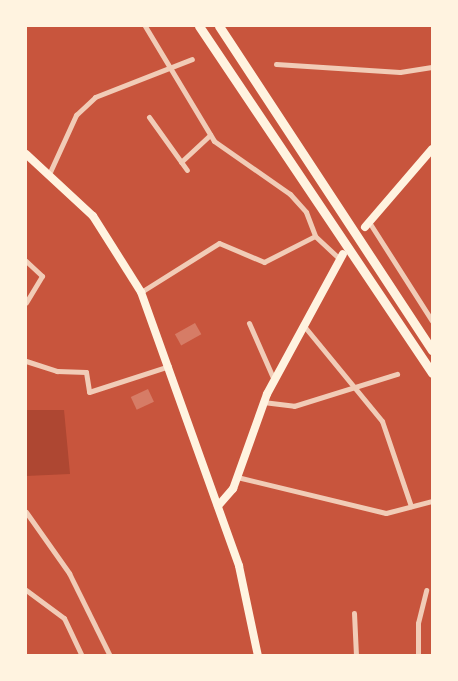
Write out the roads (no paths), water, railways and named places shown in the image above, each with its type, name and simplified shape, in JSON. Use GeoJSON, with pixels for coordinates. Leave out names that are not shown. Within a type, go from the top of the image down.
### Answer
{"type":"FeatureCollection","features":[{"type":"Feature","properties":{"kind":"highway"},"geometry":{"type":"LineString","coordinates":[[199,26],[432,373]]}},
{"type":"Feature","properties":{"kind":"highway"},"geometry":{"type":"LineString","coordinates":[[219,26],[432,350]]}},
{"type":"Feature","properties":{"kind":"main road"},"geometry":{"type":"LineString","coordinates":[[367,224],[432,149]]}},
{"type":"Feature","properties":{"kind":"main road"},"geometry":{"type":"LineString","coordinates":[[26,154],[50,172],[93,216],[141,292],[170,366],[239,566],[258,656]]}},
{"type":"Feature","properties":{"kind":"main road"},"geometry":{"type":"LineString","coordinates":[[218,506],[236,477],[263,402],[302,325],[342,256]]}},
{"type":"Feature","properties":{"kind":"street"},"geometry":{"type":"LineString","coordinates":[[145,26],[169,69],[220,148],[290,194],[306,212],[315,236],[342,256]]}},
{"type":"Feature","properties":{"kind":"street"},"geometry":{"type":"LineString","coordinates":[[50,172],[85,105],[192,58]]}},
{"type":"Feature","properties":{"kind":"street"},"geometry":{"type":"LineString","coordinates":[[276,64],[400,72],[432,67]]}},
{"type":"Feature","properties":{"kind":"street"},"geometry":{"type":"LineString","coordinates":[[149,117],[186,170]]}},
{"type":"Feature","properties":{"kind":"street"},"geometry":{"type":"LineString","coordinates":[[181,162],[210,135]]}},
{"type":"Feature","properties":{"kind":"street"},"geometry":{"type":"LineString","coordinates":[[367,224],[432,321]]}},
{"type":"Feature","properties":{"kind":"street"},"geometry":{"type":"LineString","coordinates":[[141,292],[219,243],[264,262],[315,236]]}},
{"type":"Feature","properties":{"kind":"street"},"geometry":{"type":"LineString","coordinates":[[26,261],[42,276],[26,303]]}},
{"type":"Feature","properties":{"kind":"street"},"geometry":{"type":"LineString","coordinates":[[249,323],[274,380]]}},
{"type":"Feature","properties":{"kind":"street"},"geometry":{"type":"LineString","coordinates":[[302,325],[323,344],[351,384],[382,421],[411,506]]}},
{"type":"Feature","properties":{"kind":"street"},"geometry":{"type":"LineString","coordinates":[[26,361],[57,371],[86,372],[89,392],[170,366]]}},
{"type":"Feature","properties":{"kind":"street"},"geometry":{"type":"LineString","coordinates":[[263,402],[294,406],[351,384],[397,374]]}},
{"type":"Feature","properties":{"kind":"street"},"geometry":{"type":"LineString","coordinates":[[236,477],[386,513],[432,501]]}},
{"type":"Feature","properties":{"kind":"street"},"geometry":{"type":"LineString","coordinates":[[26,512],[69,573],[110,656]]}},
{"type":"Feature","properties":{"kind":"street"},"geometry":{"type":"LineString","coordinates":[[26,590],[64,618],[82,656]]}},
{"type":"Feature","properties":{"kind":"street"},"geometry":{"type":"LineString","coordinates":[[418,656],[417,622],[426,590]]}},
{"type":"Feature","properties":{"kind":"street"},"geometry":{"type":"LineString","coordinates":[[354,613],[357,656]]}}]}
